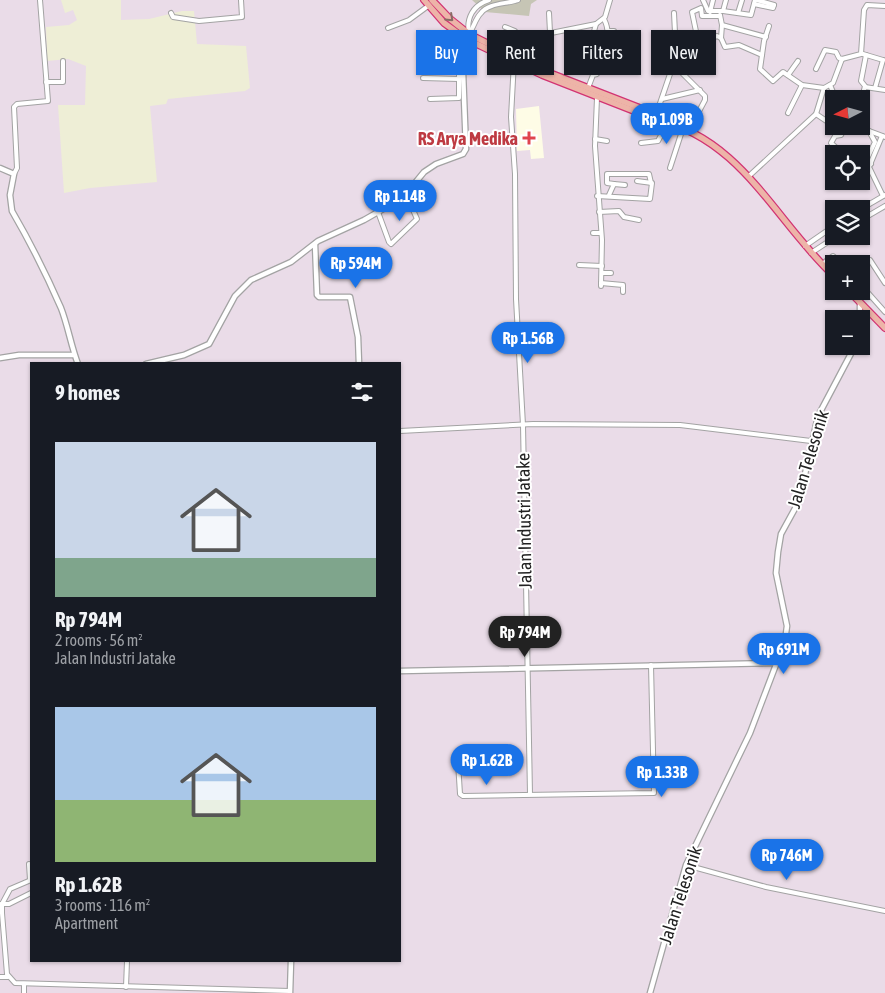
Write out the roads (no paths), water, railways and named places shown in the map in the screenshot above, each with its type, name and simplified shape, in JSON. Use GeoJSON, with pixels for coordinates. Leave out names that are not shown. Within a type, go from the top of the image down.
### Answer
{"type":"FeatureCollection","features":[{"type":"Feature","properties":{"kind":"highway"},"geometry":{"type":"LineString","coordinates":[[424,0],[453,30]]}},
{"type":"Feature","properties":{"kind":"highway"},"geometry":{"type":"LineString","coordinates":[[432,0],[462,30]]}},
{"type":"Feature","properties":{"kind":"highway"},"geometry":{"type":"LineString","coordinates":[[547,75],[597,98],[689,130],[722,152],[749,176],[805,246],[825,267]]}},
{"type":"Feature","properties":{"kind":"highway"},"geometry":{"type":"LineString","coordinates":[[550,75],[656,115],[667,122]]}},
{"type":"Feature","properties":{"kind":"highway"},"geometry":{"type":"LineString","coordinates":[[858,300],[885,328]]}},
{"type":"Feature","properties":{"kind":"street"},"geometry":{"type":"LineString","coordinates":[[40,0],[48,101],[17,104],[14,107],[17,168],[10,195],[12,211],[61,309],[73,355],[77,362]]}},
{"type":"Feature","properties":{"kind":"street"},"geometry":{"type":"LineString","coordinates":[[171,13],[174,17],[188,20],[242,17],[241,0]]}},
{"type":"Feature","properties":{"kind":"street"},"geometry":{"type":"LineString","coordinates":[[468,30],[468,17],[480,3],[489,0]]}},
{"type":"Feature","properties":{"kind":"street"},"geometry":{"type":"LineString","coordinates":[[471,30],[485,8],[518,0]]}},
{"type":"Feature","properties":{"kind":"street"},"geometry":{"type":"LineString","coordinates":[[608,30],[604,19],[610,0]]}},
{"type":"Feature","properties":{"kind":"street"},"geometry":{"type":"LineString","coordinates":[[703,0],[706,10],[710,12],[723,11],[751,16],[756,1]]}},
{"type":"Feature","properties":{"kind":"street"},"geometry":{"type":"LineString","coordinates":[[710,12],[712,0]]}},
{"type":"Feature","properties":{"kind":"street"},"geometry":{"type":"LineString","coordinates":[[723,11],[726,0]]}},
{"type":"Feature","properties":{"kind":"street"},"geometry":{"type":"LineString","coordinates":[[738,13],[742,0]]}},
{"type":"Feature","properties":{"kind":"street"},"geometry":{"type":"LineString","coordinates":[[862,2],[867,5],[885,6]]}},
{"type":"Feature","properties":{"kind":"street"},"geometry":{"type":"LineString","coordinates":[[864,90],[865,87],[861,81],[864,10],[867,5]]}},
{"type":"Feature","properties":{"kind":"street"},"geometry":{"type":"LineString","coordinates":[[388,28],[408,20],[428,6]]}},
{"type":"Feature","properties":{"kind":"street"},"geometry":{"type":"LineString","coordinates":[[721,38],[718,36],[706,41],[704,38],[698,42],[692,12],[701,8],[702,16],[720,16],[722,25],[721,38],[727,47],[739,45],[762,54]]}},
{"type":"Feature","properties":{"kind":"street"},"geometry":{"type":"LineString","coordinates":[[549,13],[550,30]]}},
{"type":"Feature","properties":{"kind":"street"},"geometry":{"type":"LineString","coordinates":[[674,13],[675,30]]}},
{"type":"Feature","properties":{"kind":"street"},"geometry":{"type":"LineString","coordinates":[[468,17],[476,22]]}},
{"type":"Feature","properties":{"kind":"street"},"geometry":{"type":"LineString","coordinates":[[554,31],[596,24],[604,19]]}},
{"type":"Feature","properties":{"kind":"street"},"geometry":{"type":"LineString","coordinates":[[588,88],[594,74],[597,74],[599,70],[600,54],[591,49],[590,46],[596,24]]}},
{"type":"Feature","properties":{"kind":"street"},"geometry":{"type":"LineString","coordinates":[[722,25],[766,37]]}},
{"type":"Feature","properties":{"kind":"street"},"geometry":{"type":"LineString","coordinates":[[769,26],[760,69],[773,81],[783,72],[802,85],[824,88],[830,85],[835,78],[842,59]]}},
{"type":"Feature","properties":{"kind":"street"},"geometry":{"type":"LineString","coordinates":[[504,27],[512,30]]}},
{"type":"Feature","properties":{"kind":"street"},"geometry":{"type":"LineString","coordinates":[[816,69],[825,50],[836,52],[839,58],[842,59]]}},
{"type":"Feature","properties":{"kind":"street"},"geometry":{"type":"LineString","coordinates":[[842,59],[863,54],[884,60],[875,88]]}},
{"type":"Feature","properties":{"kind":"street"},"geometry":{"type":"LineString","coordinates":[[46,82],[63,82],[62,61]]}},
{"type":"Feature","properties":{"kind":"street"},"geometry":{"type":"LineString","coordinates":[[788,75],[798,61]]}},
{"type":"Feature","properties":{"kind":"street"},"geometry":{"type":"LineString","coordinates":[[430,99],[458,99],[459,75]]}},
{"type":"Feature","properties":{"kind":"street"},"geometry":{"type":"LineString","coordinates":[[154,362],[184,354],[209,344],[228,306],[245,285],[264,273],[291,262],[323,238],[378,212],[406,194],[424,172],[436,164],[456,158],[464,152],[463,75]]}},
{"type":"Feature","properties":{"kind":"street","name":"Jalan Industri Jatake"},"geometry":{"type":"LineString","coordinates":[[514,75],[512,117],[515,174],[516,299],[522,424],[530,794]]}},
{"type":"Feature","properties":{"kind":"street"},"geometry":{"type":"LineString","coordinates":[[656,115],[670,75]]}},
{"type":"Feature","properties":{"kind":"street"},"geometry":{"type":"LineString","coordinates":[[684,75],[705,95],[705,100],[689,130]]}},
{"type":"Feature","properties":{"kind":"street"},"geometry":{"type":"LineString","coordinates":[[423,78],[459,79]]}},
{"type":"Feature","properties":{"kind":"street"},"geometry":{"type":"LineString","coordinates":[[788,113],[802,85]]}},
{"type":"Feature","properties":{"kind":"street"},"geometry":{"type":"LineString","coordinates":[[830,85],[832,90]]}},
{"type":"Feature","properties":{"kind":"street"},"geometry":{"type":"LineString","coordinates":[[865,87],[885,90]]}},
{"type":"Feature","properties":{"kind":"street"},"geometry":{"type":"LineString","coordinates":[[749,176],[816,114],[824,88]]}},
{"type":"Feature","properties":{"kind":"street"},"geometry":{"type":"LineString","coordinates":[[662,98],[700,90]]}},
{"type":"Feature","properties":{"kind":"street"},"geometry":{"type":"LineString","coordinates":[[597,98],[595,139],[597,196],[601,233],[601,285],[623,285],[623,292]]}},
{"type":"Feature","properties":{"kind":"street"},"geometry":{"type":"LineString","coordinates":[[816,114],[825,120]]}},
{"type":"Feature","properties":{"kind":"street"},"geometry":{"type":"LineString","coordinates":[[641,142],[658,141],[667,122]]}},
{"type":"Feature","properties":{"kind":"street"},"geometry":{"type":"LineString","coordinates":[[670,168],[683,128]]}},
{"type":"Feature","properties":{"kind":"street"},"geometry":{"type":"LineString","coordinates":[[870,131],[884,137],[870,166],[884,196],[870,204]]}},
{"type":"Feature","properties":{"kind":"street"},"geometry":{"type":"LineString","coordinates":[[870,133],[875,142],[870,153]]}},
{"type":"Feature","properties":{"kind":"street"},"geometry":{"type":"LineString","coordinates":[[833,145],[831,143],[835,136],[838,135]]}},
{"type":"Feature","properties":{"kind":"street"},"geometry":{"type":"LineString","coordinates":[[595,139],[607,142]]}},
{"type":"Feature","properties":{"kind":"street"},"geometry":{"type":"LineString","coordinates":[[0,168],[14,174]]}},
{"type":"Feature","properties":{"kind":"street"},"geometry":{"type":"LineString","coordinates":[[597,196],[650,199],[652,184],[649,174],[607,174],[607,182],[625,185]]}},
{"type":"Feature","properties":{"kind":"street"},"geometry":{"type":"LineString","coordinates":[[637,181],[651,182]]}},
{"type":"Feature","properties":{"kind":"street"},"geometry":{"type":"LineString","coordinates":[[609,196],[614,184]]}},
{"type":"Feature","properties":{"kind":"street"},"geometry":{"type":"LineString","coordinates":[[378,212],[391,244],[417,218],[406,194]]}},
{"type":"Feature","properties":{"kind":"street"},"geometry":{"type":"LineString","coordinates":[[870,215],[885,206]]}},
{"type":"Feature","properties":{"kind":"street"},"geometry":{"type":"LineString","coordinates":[[599,212],[619,211],[624,217],[639,220]]}},
{"type":"Feature","properties":{"kind":"street"},"geometry":{"type":"LineString","coordinates":[[805,246],[825,232]]}},
{"type":"Feature","properties":{"kind":"street"},"geometry":{"type":"LineString","coordinates":[[593,233],[601,233]]}},
{"type":"Feature","properties":{"kind":"street"},"geometry":{"type":"LineString","coordinates":[[315,244],[316,294],[319,297],[350,297],[358,337],[359,362]]}},
{"type":"Feature","properties":{"kind":"street"},"geometry":{"type":"LineString","coordinates":[[811,253],[825,244]]}},
{"type":"Feature","properties":{"kind":"street"},"geometry":{"type":"LineString","coordinates":[[870,260],[885,283]]}},
{"type":"Feature","properties":{"kind":"street"},"geometry":{"type":"LineString","coordinates":[[579,265],[602,266]]}},
{"type":"Feature","properties":{"kind":"street"},"geometry":{"type":"LineString","coordinates":[[602,273],[611,273]]}},
{"type":"Feature","properties":{"kind":"street"},"geometry":{"type":"LineString","coordinates":[[870,296],[885,312]]}},
{"type":"Feature","properties":{"kind":"street"},"geometry":{"type":"LineString","coordinates":[[858,300],[859,310]]}},
{"type":"Feature","properties":{"kind":"street"},"geometry":{"type":"LineString","coordinates":[[0,358],[73,355]]}},
{"type":"Feature","properties":{"kind":"street","name":"Jalan Telesonik"},"geometry":{"type":"LineString","coordinates":[[650,993],[686,865],[750,733],[778,663],[787,633],[776,573],[782,530],[798,503],[803,487],[811,441],[821,409],[850,355]]}},
{"type":"Feature","properties":{"kind":"street"},"geometry":{"type":"LineString","coordinates":[[401,431],[522,424],[680,425],[811,441]]}},
{"type":"Feature","properties":{"kind":"street"},"geometry":{"type":"LineString","coordinates":[[401,671],[778,663]]}},
{"type":"Feature","properties":{"kind":"street"},"geometry":{"type":"LineString","coordinates":[[458,762],[462,795],[654,793],[651,666]]}},
{"type":"Feature","properties":{"kind":"street"},"geometry":{"type":"LineString","coordinates":[[29,864],[30,872]]}},
{"type":"Feature","properties":{"kind":"street"},"geometry":{"type":"LineString","coordinates":[[686,865],[766,887],[885,911]]}},
{"type":"Feature","properties":{"kind":"street"},"geometry":{"type":"LineString","coordinates":[[8,978],[1,904],[10,889],[30,880]]}},
{"type":"Feature","properties":{"kind":"street"},"geometry":{"type":"LineString","coordinates":[[1,904],[12,902],[30,893]]}},
{"type":"Feature","properties":{"kind":"street"},"geometry":{"type":"LineString","coordinates":[[126,987],[127,962]]}},
{"type":"Feature","properties":{"kind":"street"},"geometry":{"type":"LineString","coordinates":[[0,977],[8,978],[15,983],[24,984],[290,992],[291,962]]}},
{"type":"Feature","properties":{"kind":"street"},"geometry":{"type":"LineString","coordinates":[[24,984],[24,993]]}},
{"type":"Feature","properties":{"kind":"place","name":"RS Arya Medika"},"geometry":{"type":"Point","coordinates":[529,138]}}]}
